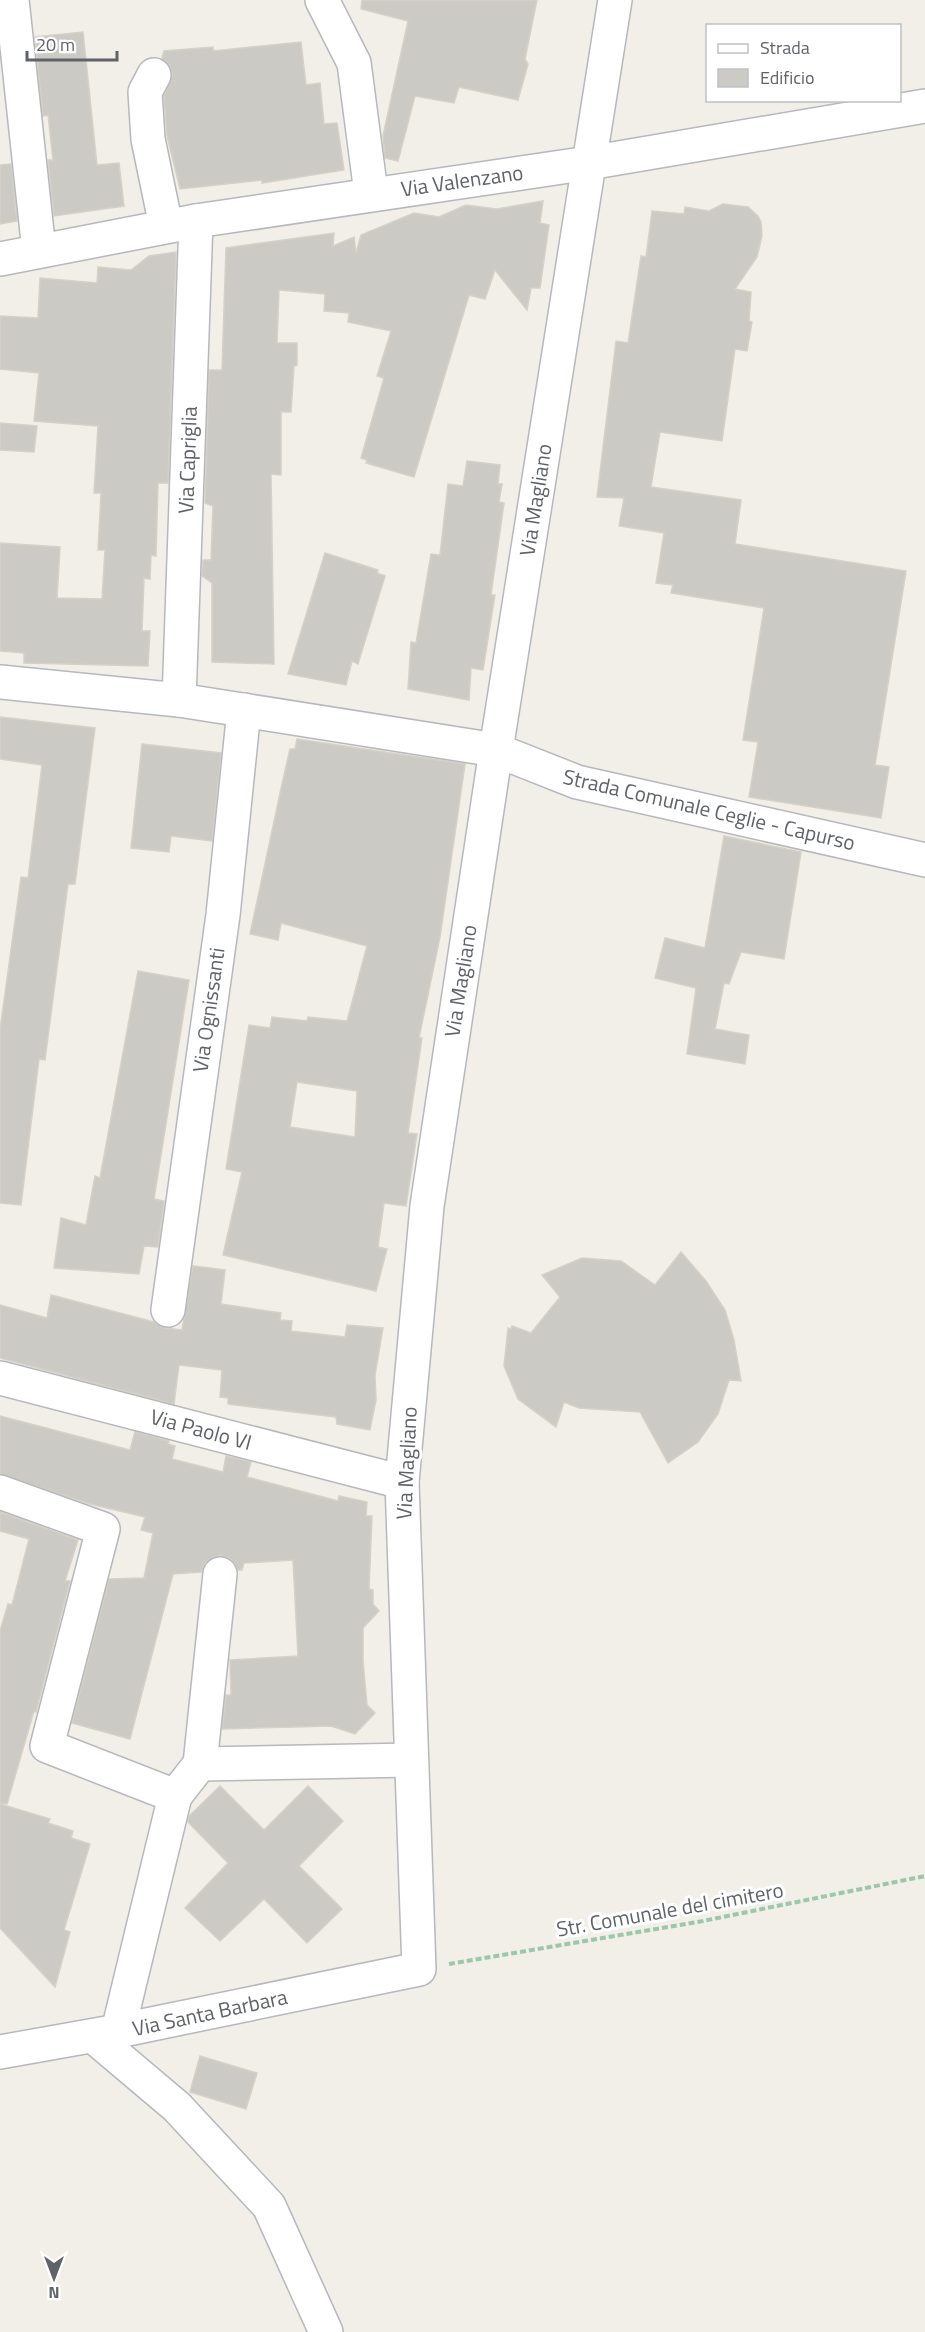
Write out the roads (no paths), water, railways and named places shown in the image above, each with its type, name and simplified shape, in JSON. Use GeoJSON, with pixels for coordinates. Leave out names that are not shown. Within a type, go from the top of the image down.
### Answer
{"type":"FeatureCollection","features":[{"type":"Feature","properties":{"kind":"street"},"geometry":{"type":"LineString","coordinates":[[12,0],[39,251]]}},
{"type":"Feature","properties":{"kind":"street"},"geometry":{"type":"LineString","coordinates":[[322,0],[354,63],[371,193]]}},
{"type":"Feature","properties":{"kind":"street","name":"Via Magliano"},"geometry":{"type":"LineString","coordinates":[[419,1969],[402,1482],[427,1206],[496,750],[615,0]]}},
{"type":"Feature","properties":{"kind":"street","name":"Via Capriglia"},"geometry":{"type":"LineString","coordinates":[[154,75],[145,92],[148,139],[181,223],[179,700]]}},
{"type":"Feature","properties":{"kind":"street","name":"Via Valenzano"},"geometry":{"type":"LineString","coordinates":[[0,259],[181,223],[371,193],[589,163],[925,106]]}},
{"type":"Feature","properties":{"kind":"street"},"geometry":{"type":"LineString","coordinates":[[0,682],[179,700],[496,750]]}},
{"type":"Feature","properties":{"kind":"street","name":"Via Ognissanti"},"geometry":{"type":"LineString","coordinates":[[168,1310],[223,915],[244,710]]}},
{"type":"Feature","properties":{"kind":"street","name":"Strada Comunale Ceglie - Capurso"},"geometry":{"type":"LineString","coordinates":[[496,750],[577,782],[925,860]]}},
{"type":"Feature","properties":{"kind":"street","name":"Via Paolo VI"},"geometry":{"type":"LineString","coordinates":[[0,1378],[402,1482]]}},
{"type":"Feature","properties":{"kind":"street"},"geometry":{"type":"LineString","coordinates":[[0,1492],[103,1529],[47,1746],[175,1796]]}},
{"type":"Feature","properties":{"kind":"street"},"geometry":{"type":"LineString","coordinates":[[220,1574],[200,1764],[175,1796],[105,2034],[269,2206],[326,2332]]}},
{"type":"Feature","properties":{"kind":"street"},"geometry":{"type":"LineString","coordinates":[[200,1764],[411,1760]]}},
{"type":"Feature","properties":{"kind":"street","name":"Via Santa Barbara"},"geometry":{"type":"LineString","coordinates":[[0,2052],[105,2034],[419,1969]]}}]}
